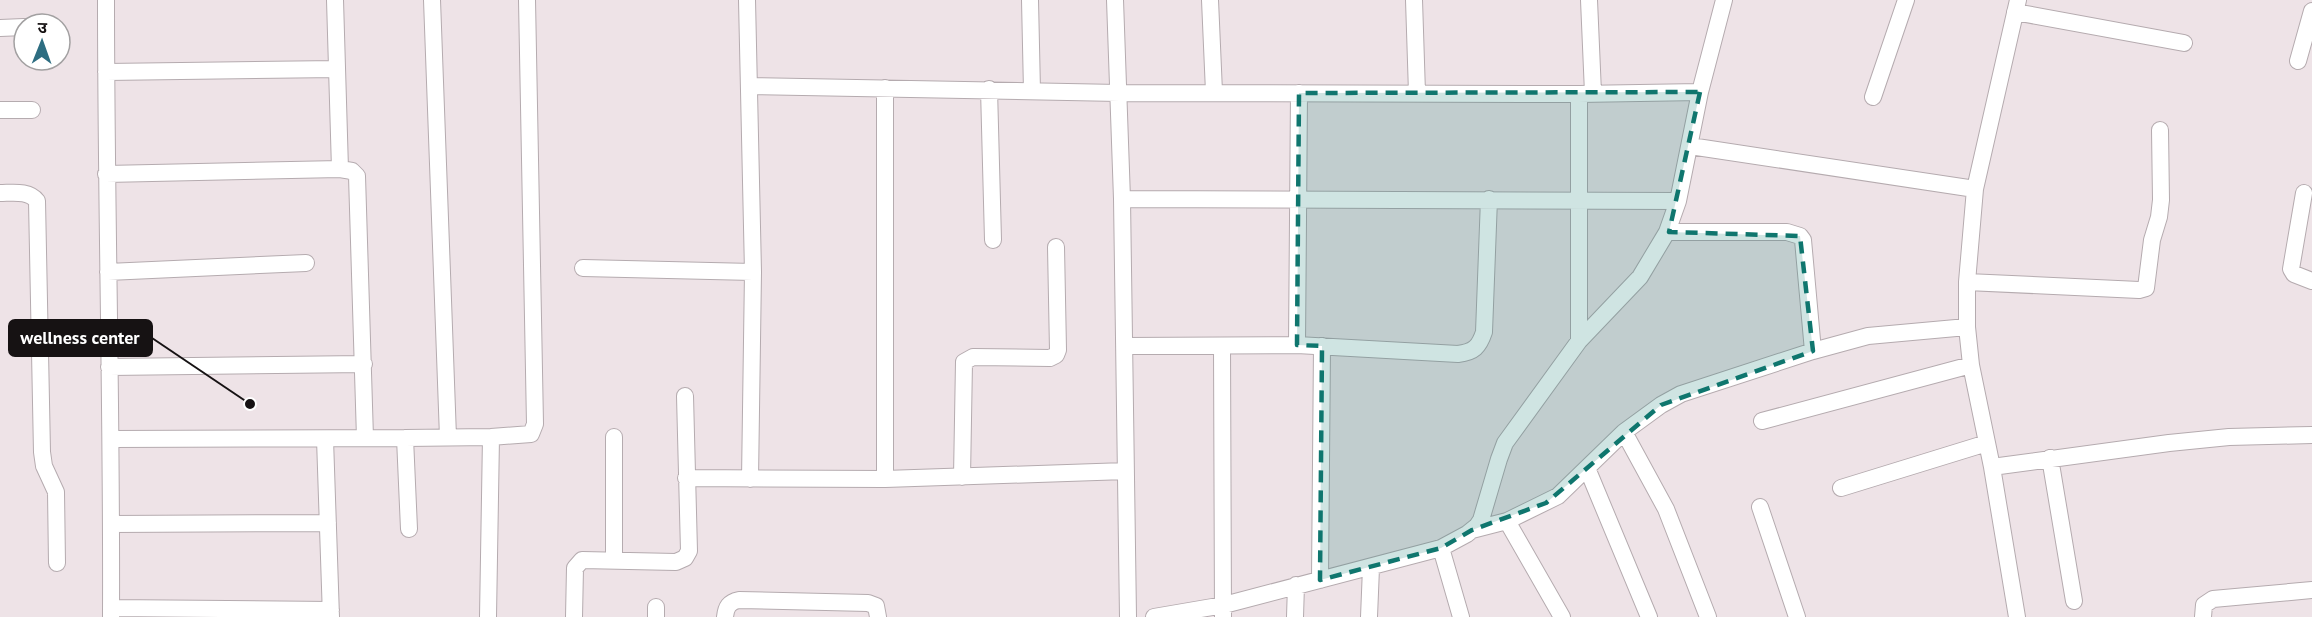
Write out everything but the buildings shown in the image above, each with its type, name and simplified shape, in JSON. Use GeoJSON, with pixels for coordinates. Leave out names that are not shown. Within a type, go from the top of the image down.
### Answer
{"type":"FeatureCollection","features":[{"type":"Feature","properties":{"kind":"street"},"geometry":{"type":"LineString","coordinates":[[106,0],[111,612],[331,614],[325,439]]}},
{"type":"Feature","properties":{"kind":"street"},"geometry":{"type":"LineString","coordinates":[[334,0],[340,169]]}},
{"type":"Feature","properties":{"kind":"street"},"geometry":{"type":"LineString","coordinates":[[432,0],[448,437]]}},
{"type":"Feature","properties":{"kind":"street"},"geometry":{"type":"LineString","coordinates":[[111,439],[325,439],[491,437],[531,434],[535,424],[527,0]]}},
{"type":"Feature","properties":{"kind":"street"},"geometry":{"type":"LineString","coordinates":[[747,0],[753,272],[750,479]]}},
{"type":"Feature","properties":{"kind":"street"},"geometry":{"type":"LineString","coordinates":[[1030,0],[1032,91]]}},
{"type":"Feature","properties":{"kind":"street"},"geometry":{"type":"LineString","coordinates":[[1114,0],[1122,199],[1128,617]]}},
{"type":"Feature","properties":{"kind":"street"},"geometry":{"type":"LineString","coordinates":[[1210,0],[1214,92]]}},
{"type":"Feature","properties":{"kind":"street"},"geometry":{"type":"LineString","coordinates":[[1414,0],[1417,93]]}},
{"type":"Feature","properties":{"kind":"street"},"geometry":{"type":"LineString","coordinates":[[1579,341],[1579,200],[1589,0]]}},
{"type":"Feature","properties":{"kind":"street"},"geometry":{"type":"LineString","coordinates":[[1472,530],[1481,520],[1498,459],[1505,443],[1579,341],[1640,277],[1667,232],[1678,201],[1700,92],[1724,0]]}},
{"type":"Feature","properties":{"kind":"street"},"geometry":{"type":"LineString","coordinates":[[1873,97],[1906,0]]}},
{"type":"Feature","properties":{"kind":"street"},"geometry":{"type":"LineString","coordinates":[[2014,616],[1992,467],[1971,365],[1967,327],[1967,282],[1975,189],[2016,6],[2184,43]]}},
{"type":"Feature","properties":{"kind":"street"},"geometry":{"type":"LineString","coordinates":[[2298,61],[2312,11]]}},
{"type":"Feature","properties":{"kind":"street"},"geometry":{"type":"LineString","coordinates":[[106,72],[337,69]]}},
{"type":"Feature","properties":{"kind":"street"},"geometry":{"type":"LineString","coordinates":[[749,86],[1119,93],[1700,92]]}},
{"type":"Feature","properties":{"kind":"street"},"geometry":{"type":"LineString","coordinates":[[885,88],[885,479]]}},
{"type":"Feature","properties":{"kind":"street"},"geometry":{"type":"LineString","coordinates":[[989,90],[993,240]]}},
{"type":"Feature","properties":{"kind":"street"},"geometry":{"type":"LineString","coordinates":[[1297,345],[1299,93]]}},
{"type":"Feature","properties":{"kind":"street"},"geometry":{"type":"LineString","coordinates":[[0,110],[32,110]]}},
{"type":"Feature","properties":{"kind":"street"},"geometry":{"type":"LineString","coordinates":[[1967,282],[2118,290],[2146,288],[2153,232],[2159,217],[2161,200],[2160,129]]}},
{"type":"Feature","properties":{"kind":"street"},"geometry":{"type":"LineString","coordinates":[[1690,146],[1975,189]]}},
{"type":"Feature","properties":{"kind":"street"},"geometry":{"type":"LineString","coordinates":[[106,174],[340,169],[352,171],[357,176],[365,438]]}},
{"type":"Feature","properties":{"kind":"street"},"geometry":{"type":"LineString","coordinates":[[0,193],[28,194],[37,201],[42,452],[44,466],[56,492],[57,563]]}},
{"type":"Feature","properties":{"kind":"street"},"geometry":{"type":"LineString","coordinates":[[2304,193],[2291,269],[2294,274],[2312,281]]}},
{"type":"Feature","properties":{"kind":"street"},"geometry":{"type":"LineString","coordinates":[[1122,199],[1678,201]]}},
{"type":"Feature","properties":{"kind":"street"},"geometry":{"type":"LineString","coordinates":[[1125,346],[1297,345],[1458,354],[1472,352],[1484,332],[1489,199]]}},
{"type":"Feature","properties":{"kind":"street"},"geometry":{"type":"LineString","coordinates":[[1667,232],[1788,232],[1800,236],[1803,240],[1813,351]]}},
{"type":"Feature","properties":{"kind":"street"},"geometry":{"type":"LineString","coordinates":[[962,477],[964,362],[973,357],[1050,358],[1056,355],[1058,350],[1056,247]]}},
{"type":"Feature","properties":{"kind":"street"},"geometry":{"type":"LineString","coordinates":[[108,272],[306,263]]}},
{"type":"Feature","properties":{"kind":"street"},"geometry":{"type":"LineString","coordinates":[[583,268],[753,272]]}},
{"type":"Feature","properties":{"kind":"street"},"geometry":{"type":"LineString","coordinates":[[1154,617],[1224,611],[1296,585],[1371,568],[1441,548],[1472,530],[1507,521],[1558,496],[1624,432],[1661,405],[1681,394],[1813,351],[1868,336],[1967,327]]}},
{"type":"Feature","properties":{"kind":"street"},"geometry":{"type":"LineString","coordinates":[[1222,346],[1224,611]]}},
{"type":"Feature","properties":{"kind":"street"},"geometry":{"type":"LineString","coordinates":[[1320,580],[1322,346]]}},
{"type":"Feature","properties":{"kind":"street"},"geometry":{"type":"LineString","coordinates":[[110,367],[364,364]]}},
{"type":"Feature","properties":{"kind":"street"},"geometry":{"type":"LineString","coordinates":[[1762,421],[1971,365]]}},
{"type":"Feature","properties":{"kind":"street"},"geometry":{"type":"LineString","coordinates":[[574,617],[574,572],[577,563],[582,560],[676,562],[685,558],[688,551],[686,396]]}},
{"type":"Feature","properties":{"kind":"street"},"geometry":{"type":"LineString","coordinates":[[1624,432],[1666,508],[1708,617]]}},
{"type":"Feature","properties":{"kind":"street"},"geometry":{"type":"LineString","coordinates":[[1992,467],[2229,437],[2312,435]]}},
{"type":"Feature","properties":{"kind":"street"},"geometry":{"type":"LineString","coordinates":[[488,617],[491,437]]}},
{"type":"Feature","properties":{"kind":"street"},"geometry":{"type":"LineString","coordinates":[[614,437],[614,561]]}},
{"type":"Feature","properties":{"kind":"street"},"geometry":{"type":"LineString","coordinates":[[405,438],[409,529]]}},
{"type":"Feature","properties":{"kind":"street"},"geometry":{"type":"LineString","coordinates":[[1841,488],[1987,444]]}},
{"type":"Feature","properties":{"kind":"street"},"geometry":{"type":"LineString","coordinates":[[2050,458],[2074,601]]}},
{"type":"Feature","properties":{"kind":"street"},"geometry":{"type":"LineString","coordinates":[[1587,468],[1649,617]]}},
{"type":"Feature","properties":{"kind":"street"},"geometry":{"type":"LineString","coordinates":[[686,478],[885,479],[1126,471]]}},
{"type":"Feature","properties":{"kind":"street"},"geometry":{"type":"LineString","coordinates":[[1760,507],[1797,617]]}},
{"type":"Feature","properties":{"kind":"street"},"geometry":{"type":"LineString","coordinates":[[1507,521],[1562,617]]}},
{"type":"Feature","properties":{"kind":"street"},"geometry":{"type":"LineString","coordinates":[[111,524],[328,523]]}},
{"type":"Feature","properties":{"kind":"street"},"geometry":{"type":"LineString","coordinates":[[1441,548],[1461,617]]}},
{"type":"Feature","properties":{"kind":"street"},"geometry":{"type":"LineString","coordinates":[[1369,617],[1371,568]]}},
{"type":"Feature","properties":{"kind":"street"},"geometry":{"type":"LineString","coordinates":[[1295,617],[1296,585]]}},
{"type":"Feature","properties":{"kind":"street"},"geometry":{"type":"LineString","coordinates":[[2203,617],[2204,605],[2213,599],[2312,590]]}},
{"type":"Feature","properties":{"kind":"street"},"geometry":{"type":"LineString","coordinates":[[725,617],[731,602],[739,600],[868,603],[876,606],[878,617]]}},
{"type":"Feature","properties":{"kind":"highlighted area"},"geometry":{"type":"Polygon","coordinates":[[[1700,92],[1669,232],[1800,236],[1813,351],[1661,405],[1546,503],[1472,530],[1441,548],[1320,580],[1322,346],[1297,345],[1299,93],[1700,92]]]}},
{"type":"Feature","properties":{"kind":"place","name":"wellness center"},"geometry":{"type":"Point","coordinates":[250,404]}}]}
